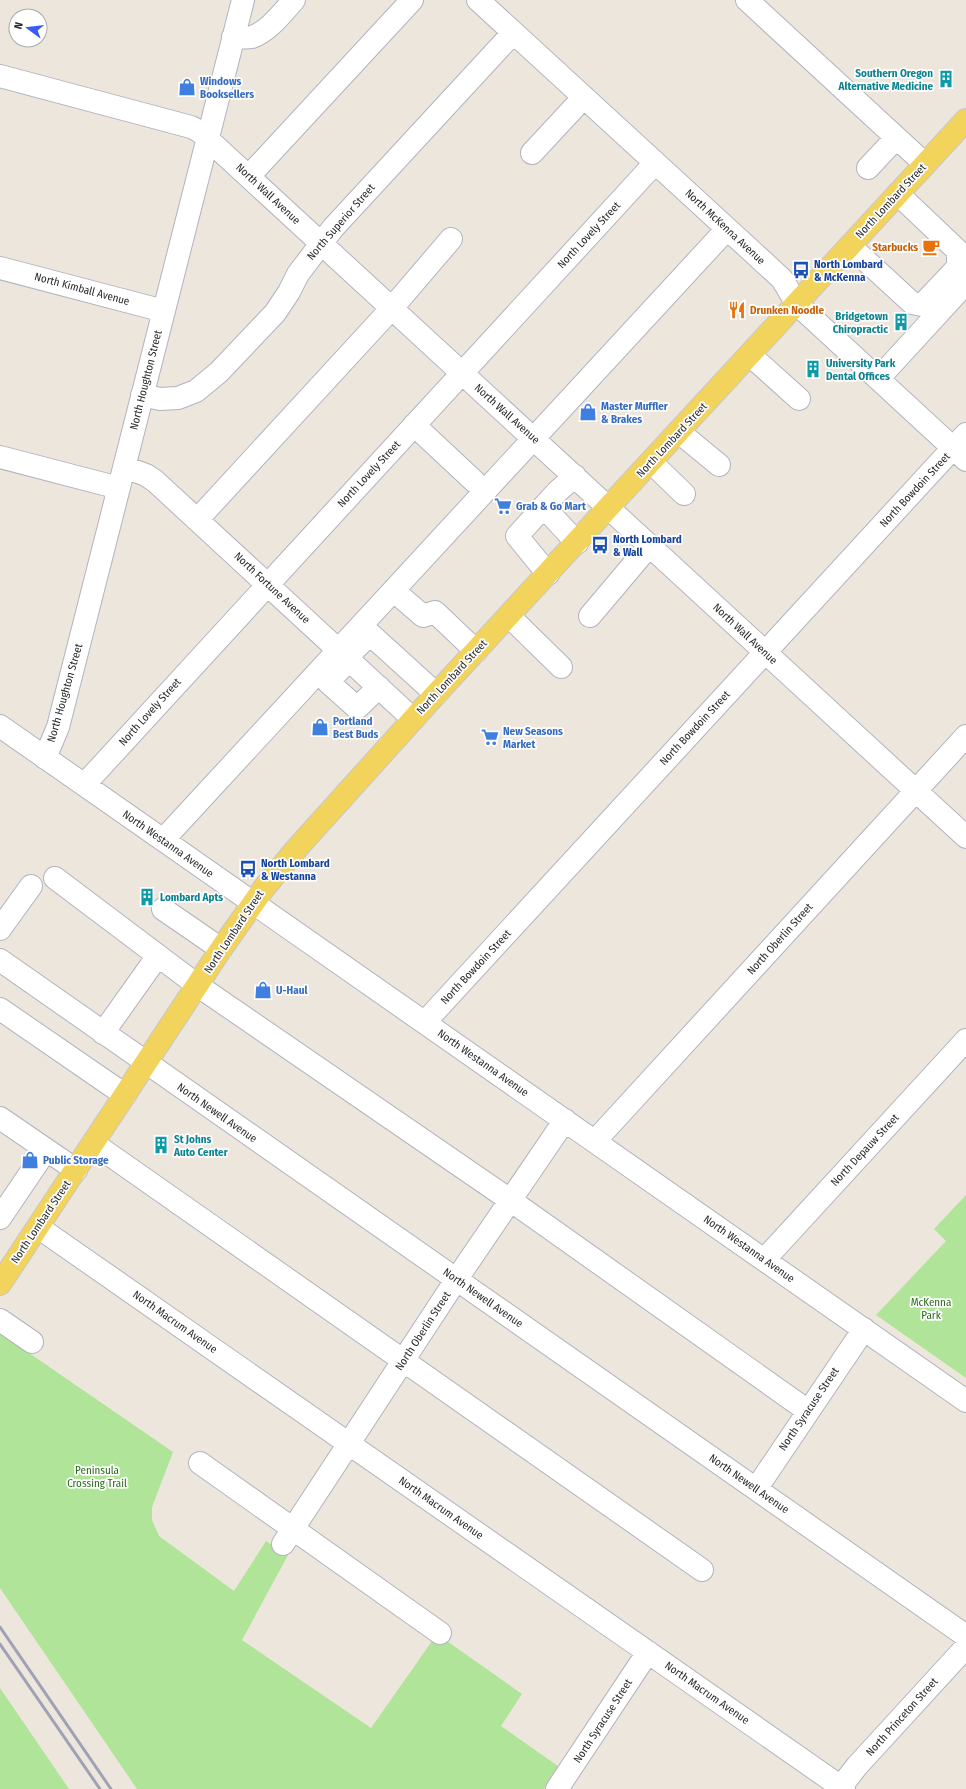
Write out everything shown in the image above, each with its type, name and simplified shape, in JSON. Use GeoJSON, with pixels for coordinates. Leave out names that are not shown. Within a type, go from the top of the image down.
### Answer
{"type":"FeatureCollection","features":[{"type":"Feature","properties":{"kind":"main road","name":"North Lombard Street"},"geometry":{"type":"LineString","coordinates":[[0,1284],[252,903],[298,847],[413,719],[966,120]]}},
{"type":"Feature","properties":{"kind":"street","name":"North Houghton Street"},"geometry":{"type":"LineString","coordinates":[[45,758],[58,727],[243,0]]}},
{"type":"Feature","properties":{"kind":"street"},"geometry":{"type":"LineString","coordinates":[[233,37],[251,37],[257,35],[294,0]]}},
{"type":"Feature","properties":{"kind":"street"},"geometry":{"type":"LineString","coordinates":[[249,176],[412,0]]}},
{"type":"Feature","properties":{"kind":"street","name":"North McKenna Avenue"},"geometry":{"type":"LineString","coordinates":[[478,0],[782,279],[797,304],[878,379],[962,447]]}},
{"type":"Feature","properties":{"kind":"street"},"geometry":{"type":"LineString","coordinates":[[747,0],[925,164]]}},
{"type":"Feature","properties":{"kind":"street","name":"North Superior Street"},"geometry":{"type":"LineString","coordinates":[[142,395],[160,399],[178,398],[196,391],[212,378],[275,313],[290,292],[298,274],[321,243],[513,32]]}},
{"type":"Feature","properties":{"kind":"street","name":"North Wall Avenue"},"geometry":{"type":"LineString","coordinates":[[0,76],[191,127],[208,139],[966,837]]}},
{"type":"Feature","properties":{"kind":"street"},"geometry":{"type":"LineString","coordinates":[[532,153],[584,97]]}},
{"type":"Feature","properties":{"kind":"street"},"geometry":{"type":"LineString","coordinates":[[868,168],[896,138]]}},
{"type":"Feature","properties":{"kind":"street","name":"North Lovely Street"},"geometry":{"type":"LineString","coordinates":[[84,785],[655,163]]}},
{"type":"Feature","properties":{"kind":"street"},"geometry":{"type":"LineString","coordinates":[[850,246],[912,303],[922,305],[958,267],[958,251],[898,194]]}},
{"type":"Feature","properties":{"kind":"street"},"geometry":{"type":"LineString","coordinates":[[379,687],[358,708],[328,682],[345,656],[394,591],[727,229]]}},
{"type":"Feature","properties":{"kind":"street"},"geometry":{"type":"LineString","coordinates":[[197,520],[392,308],[451,239]]}},
{"type":"Feature","properties":{"kind":"street","name":"North Kimball Avenue"},"geometry":{"type":"LineString","coordinates":[[0,268],[164,311]]}},
{"type":"Feature","properties":{"kind":"street"},"geometry":{"type":"LineString","coordinates":[[878,379],[966,283]]}},
{"type":"Feature","properties":{"kind":"street"},"geometry":{"type":"LineString","coordinates":[[750,355],[799,399]]}},
{"type":"Feature","properties":{"kind":"street"},"geometry":{"type":"LineString","coordinates":[[414,425],[475,482]]}},
{"type":"Feature","properties":{"kind":"street"},"geometry":{"type":"LineString","coordinates":[[679,432],[719,465]]}},
{"type":"Feature","properties":{"kind":"street","name":"North Bowdoin Street"},"geometry":{"type":"LineString","coordinates":[[425,1022],[765,652],[962,447]]}},
{"type":"Feature","properties":{"kind":"street"},"geometry":{"type":"LineString","coordinates":[[0,457],[119,488]]}},
{"type":"Feature","properties":{"kind":"street"},"geometry":{"type":"LineString","coordinates":[[651,462],[684,494]]}},
{"type":"Feature","properties":{"kind":"street","name":"North Fortune Avenue"},"geometry":{"type":"LineString","coordinates":[[124,467],[146,475],[155,481],[413,719]]}},
{"type":"Feature","properties":{"kind":"street"},"geometry":{"type":"LineString","coordinates":[[548,574],[517,536],[575,476]]}},
{"type":"Feature","properties":{"kind":"street"},"geometry":{"type":"LineString","coordinates":[[544,507],[577,543]]}},
{"type":"Feature","properties":{"kind":"street"},"geometry":{"type":"LineString","coordinates":[[590,616],[649,546]]}},
{"type":"Feature","properties":{"kind":"street"},"geometry":{"type":"LineString","coordinates":[[394,591],[423,616],[435,612],[476,651]]}},
{"type":"Feature","properties":{"kind":"street"},"geometry":{"type":"LineString","coordinates":[[508,616],[561,667]]}},
{"type":"Feature","properties":{"kind":"street"},"geometry":{"type":"LineString","coordinates":[[163,840],[345,656],[370,634],[436,694]]}},
{"type":"Feature","properties":{"kind":"street","name":"North Westanna Avenue"},"geometry":{"type":"LineString","coordinates":[[0,726],[966,1401]]}},
{"type":"Feature","properties":{"kind":"street","name":"North Oberlin Street"},"geometry":{"type":"LineString","coordinates":[[595,1141],[966,736]]}},
{"type":"Feature","properties":{"kind":"street"},"geometry":{"type":"LineString","coordinates":[[55,878],[198,985],[510,1200],[808,1411]]}},
{"type":"Feature","properties":{"kind":"street"},"geometry":{"type":"LineString","coordinates":[[0,929],[31,886]]}},
{"type":"Feature","properties":{"kind":"street"},"geometry":{"type":"LineString","coordinates":[[163,909],[221,949]]}},
{"type":"Feature","properties":{"kind":"street","name":"North Newell Avenue"},"geometry":{"type":"LineString","coordinates":[[0,960],[966,1636]]}},
{"type":"Feature","properties":{"kind":"street"},"geometry":{"type":"LineString","coordinates":[[103,1032],[152,964]]}},
{"type":"Feature","properties":{"kind":"street"},"geometry":{"type":"LineString","coordinates":[[0,1009],[125,1095]]}},
{"type":"Feature","properties":{"kind":"street","name":"North Depauw Street"},"geometry":{"type":"LineString","coordinates":[[764,1260],[966,1040]]}},
{"type":"Feature","properties":{"kind":"street"},"geometry":{"type":"LineString","coordinates":[[0,1118],[76,1170]]}},
{"type":"Feature","properties":{"kind":"street","name":"North Oberlin Street"},"geometry":{"type":"LineString","coordinates":[[288,1536],[456,1280],[565,1120]]}},
{"type":"Feature","properties":{"kind":"street"},"geometry":{"type":"LineString","coordinates":[[93,1143],[702,1570]]}},
{"type":"Feature","properties":{"kind":"street"},"geometry":{"type":"LineString","coordinates":[[0,1218],[46,1150]]}},
{"type":"Feature","properties":{"kind":"street","name":"North Macrum Avenue"},"geometry":{"type":"LineString","coordinates":[[38,1226],[841,1788]]}},
{"type":"Feature","properties":{"kind":"street"},"geometry":{"type":"LineString","coordinates":[[0,1320],[32,1342]]}},
{"type":"Feature","properties":{"kind":"street","name":"North Syracuse Street"},"geometry":{"type":"LineString","coordinates":[[756,1489],[864,1329]]}},
{"type":"Feature","properties":{"kind":"street"},"geometry":{"type":"LineString","coordinates":[[200,1463],[288,1536],[440,1633]]}},
{"type":"Feature","properties":{"kind":"street","name":"North Princeton Street"},"geometry":{"type":"LineString","coordinates":[[841,1788],[857,1766],[966,1647]]}},
{"type":"Feature","properties":{"kind":"street","name":"North Syracuse Street"},"geometry":{"type":"LineString","coordinates":[[557,1789],[648,1652]]}},
{"type":"Feature","properties":{"kind":"green space","name":"McKenna Park"},"geometry":{"type":"Polygon","coordinates":[[[966,1195],[966,1378],[876,1315],[946,1241],[934,1229],[966,1195]]]}},
{"type":"Feature","properties":{"kind":"green space","name":"Peninsula Crossing Trail"},"geometry":{"type":"Polygon","coordinates":[[[0,1333],[173,1452],[152,1507],[152,1520],[159,1536],[234,1591],[266,1541],[288,1555],[242,1640],[371,1728],[437,1634],[522,1694],[501,1726],[558,1766],[544,1789],[137,1789],[0,1588],[0,1333]]]}},
{"type":"Feature","properties":{"kind":"green space"},"geometry":{"type":"Polygon","coordinates":[[[0,1688],[69,1789],[0,1789],[0,1688]]]}},
{"type":"Feature","properties":{"kind":"railway"},"geometry":{"type":"LineString","coordinates":[[0,1627],[111,1789]]}},
{"type":"Feature","properties":{"kind":"railway"},"geometry":{"type":"LineString","coordinates":[[0,1644],[100,1789]]}},
{"type":"Feature","properties":{"kind":"place","name":"Southern Oregon Alternative Medicine"},"geometry":{"type":"Point","coordinates":[946,79]}},
{"type":"Feature","properties":{"kind":"place","name":"Windows Booksellers"},"geometry":{"type":"Point","coordinates":[187,87]}},
{"type":"Feature","properties":{"kind":"place","name":"Starbucks"},"geometry":{"type":"Point","coordinates":[931,247]}},
{"type":"Feature","properties":{"kind":"place","name":"North Lombard & McKenna"},"geometry":{"type":"Point","coordinates":[801,270]}},
{"type":"Feature","properties":{"kind":"place","name":"Drunken Noodle"},"geometry":{"type":"Point","coordinates":[737,310]}},
{"type":"Feature","properties":{"kind":"place","name":"Bridgetown Chiropractic"},"geometry":{"type":"Point","coordinates":[901,322]}},
{"type":"Feature","properties":{"kind":"place","name":"University Park Dental Offices"},"geometry":{"type":"Point","coordinates":[813,369]}},
{"type":"Feature","properties":{"kind":"place","name":"Master Muffler & Brakes"},"geometry":{"type":"Point","coordinates":[588,412]}},
{"type":"Feature","properties":{"kind":"place","name":"Grab & Go Mart"},"geometry":{"type":"Point","coordinates":[503,506]}},
{"type":"Feature","properties":{"kind":"place","name":"North Lombard & Wall"},"geometry":{"type":"Point","coordinates":[600,545]}},
{"type":"Feature","properties":{"kind":"place","name":"Portland Best Buds"},"geometry":{"type":"Point","coordinates":[320,727]}},
{"type":"Feature","properties":{"kind":"place","name":"New Seasons Market"},"geometry":{"type":"Point","coordinates":[490,737]}},
{"type":"Feature","properties":{"kind":"place","name":"North Lombard & Westanna"},"geometry":{"type":"Point","coordinates":[248,869]}},
{"type":"Feature","properties":{"kind":"place","name":"Lombard Apts"},"geometry":{"type":"Point","coordinates":[147,897]}},
{"type":"Feature","properties":{"kind":"place","name":"U-Haul"},"geometry":{"type":"Point","coordinates":[263,990]}},
{"type":"Feature","properties":{"kind":"place","name":"St Johns Auto Center"},"geometry":{"type":"Point","coordinates":[161,1145]}},
{"type":"Feature","properties":{"kind":"place","name":"Public Storage"},"geometry":{"type":"Point","coordinates":[30,1160]}}]}
